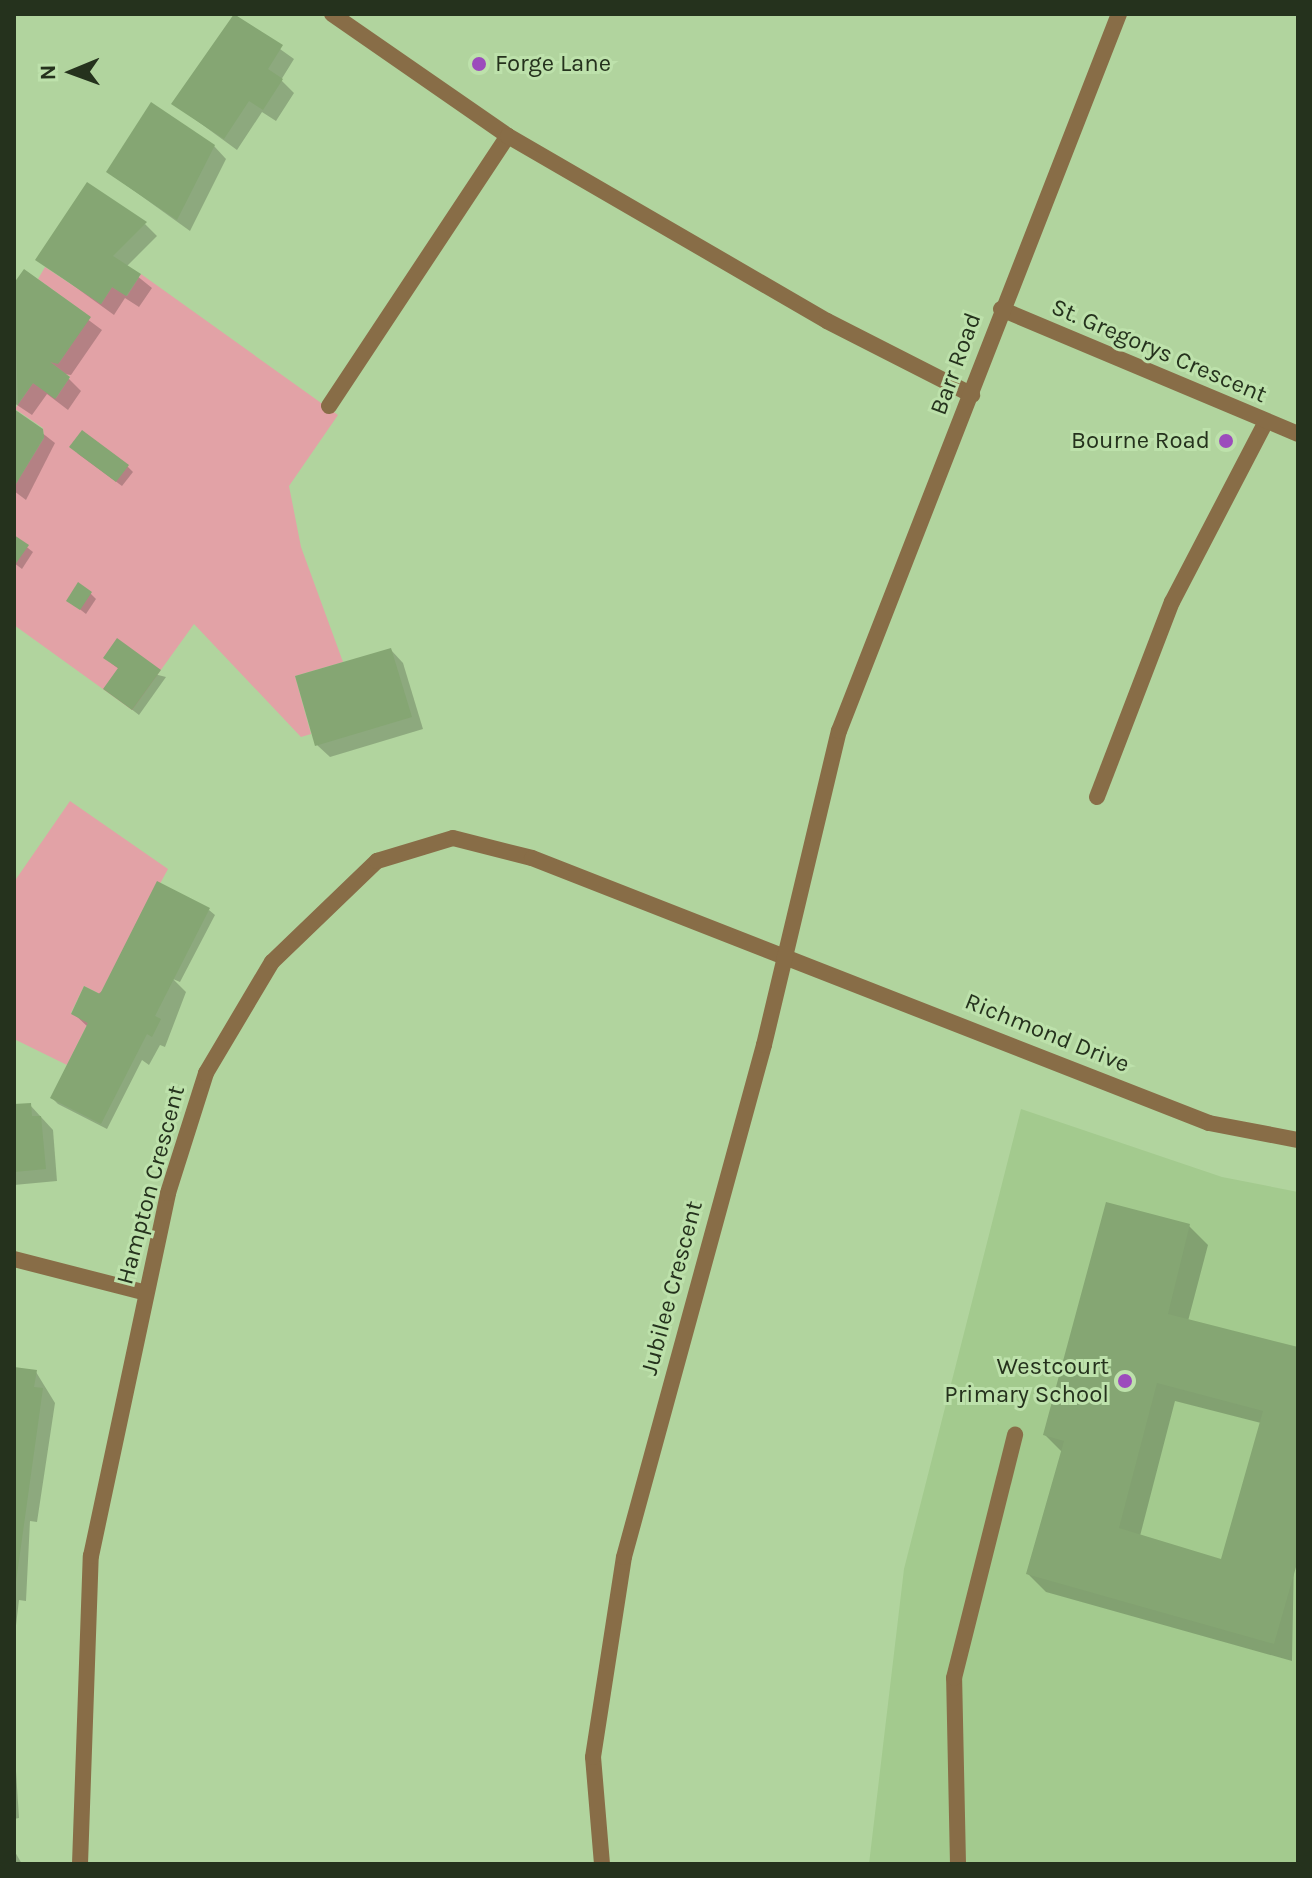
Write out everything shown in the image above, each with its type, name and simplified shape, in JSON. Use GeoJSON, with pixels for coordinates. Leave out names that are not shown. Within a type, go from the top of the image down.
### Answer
{"type":"FeatureCollection","features":[{"type":"Feature","properties":{"kind":"street"},"geometry":{"type":"LineString","coordinates":[[332,14],[508,136],[827,321],[972,395]]}},
{"type":"Feature","properties":{"kind":"street","name":"Barr Road"},"geometry":{"type":"LineString","coordinates":[[839,731],[972,395],[1001,309],[1119,14]]}},
{"type":"Feature","properties":{"kind":"street"},"geometry":{"type":"LineString","coordinates":[[329,406],[508,136]]}},
{"type":"Feature","properties":{"kind":"street","name":"St. Gregorys Crescent"},"geometry":{"type":"LineString","coordinates":[[1001,309],[1265,423],[1298,434]]}},
{"type":"Feature","properties":{"kind":"street"},"geometry":{"type":"LineString","coordinates":[[1097,797],[1172,602],[1265,423]]}},
{"type":"Feature","properties":{"kind":"street","name":"Jubilee Crescent"},"geometry":{"type":"LineString","coordinates":[[602,1864],[593,1757],[624,1557],[839,731]]}},
{"type":"Feature","properties":{"kind":"street","name":"Hampton Crescent"},"geometry":{"type":"LineString","coordinates":[[80,1864],[91,1556],[146,1293],[206,1073],[272,962],[377,861],[453,838],[532,858],[782,958]]}},
{"type":"Feature","properties":{"kind":"street","name":"Richmond Drive"},"geometry":{"type":"LineString","coordinates":[[782,958],[1209,1123],[1298,1140]]}},
{"type":"Feature","properties":{"kind":"street"},"geometry":{"type":"LineString","coordinates":[[14,1259],[146,1293]]}},
{"type":"Feature","properties":{"kind":"street"},"geometry":{"type":"LineString","coordinates":[[958,1864],[954,1678],[1015,1435]]}},
{"type":"Feature","properties":{"kind":"shaded area"},"geometry":{"type":"Polygon","coordinates":[[[45,267],[101,304],[112,287],[127,296],[141,274],[338,415],[289,486],[301,547],[343,662],[295,676],[311,734],[301,737],[194,624],[132,710],[14,625],[14,487],[44,438],[43,428],[15,409],[33,383],[56,398],[70,377],[50,362],[59,363],[90,317],[38,279],[45,267]]]}},
{"type":"Feature","properties":{"kind":"shaded area"},"geometry":{"type":"Polygon","coordinates":[[[70,801],[168,869],[100,994],[84,986],[71,1013],[88,1023],[67,1065],[14,1039],[14,882],[70,801]]]}},
{"type":"Feature","properties":{"kind":"shaded area","name":"Westcourt Primary School"},"geometry":{"type":"Polygon","coordinates":[[[1021,1109],[1222,1177],[1298,1192],[1298,1864],[869,1864],[904,1569],[1021,1109]]]}},
{"type":"Feature","properties":{"kind":"building"},"geometry":{"type":"Polygon","coordinates":[[[234,14],[283,45],[268,69],[283,79],[263,110],[249,101],[224,139],[171,104],[234,14]]]}},
{"type":"Feature","properties":{"kind":"building"},"geometry":{"type":"Polygon","coordinates":[[[151,102],[215,145],[177,220],[106,172],[151,102]]]}},
{"type":"Feature","properties":{"kind":"building"},"geometry":{"type":"Polygon","coordinates":[[[87,182],[147,222],[113,256],[141,274],[126,296],[112,287],[101,304],[35,260],[87,182]]]}},
{"type":"Feature","properties":{"kind":"building"},"geometry":{"type":"Polygon","coordinates":[[[24,269],[91,317],[58,364],[50,362],[70,377],[55,399],[33,383],[18,404],[14,283],[24,269]]]}},
{"type":"Feature","properties":{"kind":"building"},"geometry":{"type":"Polygon","coordinates":[[[14,409],[43,429],[44,437],[14,487],[14,409]]]}},
{"type":"Feature","properties":{"kind":"building"},"geometry":{"type":"Polygon","coordinates":[[[82,430],[129,465],[116,482],[69,447],[82,430]]]}},
{"type":"Feature","properties":{"kind":"building"},"geometry":{"type":"Polygon","coordinates":[[[14,535],[29,545],[14,566],[14,535]]]}},
{"type":"Feature","properties":{"kind":"building"},"geometry":{"type":"Polygon","coordinates":[[[78,582],[92,592],[80,610],[66,601],[78,582]]]}},
{"type":"Feature","properties":{"kind":"building"},"geometry":{"type":"Polygon","coordinates":[[[117,638],[161,670],[132,710],[103,689],[118,668],[103,658],[117,638]]]}},
{"type":"Feature","properties":{"kind":"building"},"geometry":{"type":"Polygon","coordinates":[[[391,648],[412,717],[315,746],[295,676],[391,648]]]}},
{"type":"Feature","properties":{"kind":"building"},"geometry":{"type":"Polygon","coordinates":[[[157,881],[210,908],[155,1016],[161,1019],[152,1037],[147,1034],[101,1124],[50,1098],[88,1023],[71,1014],[84,986],[100,994],[157,881]]]}},
{"type":"Feature","properties":{"kind":"building"},"geometry":{"type":"Polygon","coordinates":[[[31,1103],[32,1116],[41,1116],[46,1169],[14,1172],[14,1104],[31,1103]]]}},
{"type":"Feature","properties":{"kind":"building"},"geometry":{"type":"Polygon","coordinates":[[[1106,1202],[1190,1224],[1168,1314],[1298,1347],[1298,1560],[1274,1644],[1026,1574],[1064,1441],[1043,1435],[1106,1202]],[[1157,1383],[1119,1528],[1221,1559],[1263,1411],[1157,1383]]]}},
{"type":"Feature","properties":{"kind":"building"},"geometry":{"type":"Polygon","coordinates":[[[14,1367],[37,1370],[34,1387],[43,1388],[16,1582],[14,1367]]]}},
{"type":"Feature","properties":{"kind":"place","name":"Forge Lane"},"geometry":{"type":"Point","coordinates":[479,64]}},
{"type":"Feature","properties":{"kind":"place","name":"Bourne Road"},"geometry":{"type":"Point","coordinates":[1226,441]}},
{"type":"Feature","properties":{"kind":"place","name":"Westcourt Primary School"},"geometry":{"type":"Point","coordinates":[1125,1381]}}]}
